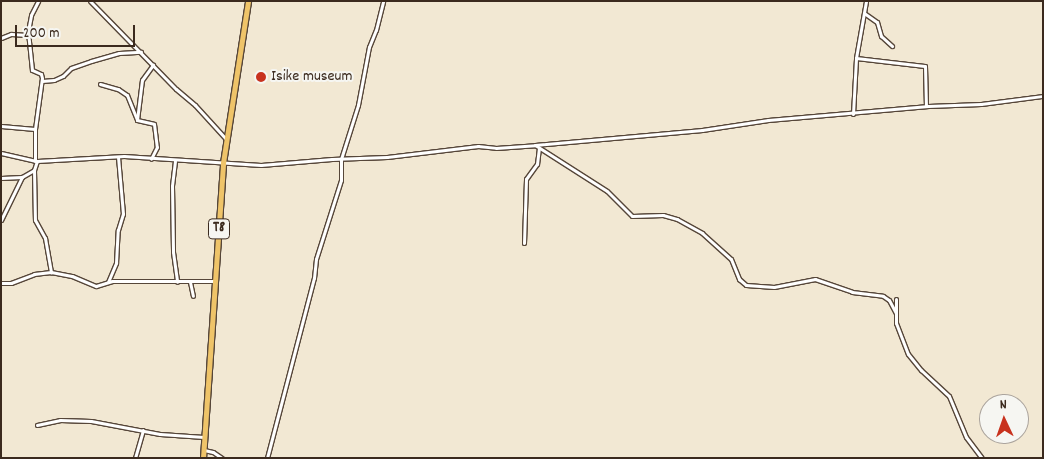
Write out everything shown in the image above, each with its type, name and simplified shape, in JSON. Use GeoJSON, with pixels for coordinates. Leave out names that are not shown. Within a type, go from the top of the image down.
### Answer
{"type":"FeatureCollection","features":[{"type":"Feature","properties":{"kind":"highway","name":"T8"},"geometry":{"type":"LineString","coordinates":[[203,458],[223,164],[248,1]]}},
{"type":"Feature","properties":{"kind":"street"},"geometry":{"type":"LineString","coordinates":[[38,1],[30,19],[28,35],[32,70],[35,74],[41,74],[42,81],[35,129],[35,220],[45,238],[51,272]]}},
{"type":"Feature","properties":{"kind":"street"},"geometry":{"type":"LineString","coordinates":[[90,1],[195,105],[226,139]]}},
{"type":"Feature","properties":{"kind":"street"},"geometry":{"type":"LineString","coordinates":[[266,458],[314,278],[316,259],[340,180],[342,159],[358,105],[369,47],[376,30],[383,1]]}},
{"type":"Feature","properties":{"kind":"street"},"geometry":{"type":"LineString","coordinates":[[853,114],[856,58],[866,1]]}},
{"type":"Feature","properties":{"kind":"street"},"geometry":{"type":"LineString","coordinates":[[864,13],[877,22],[881,36],[892,46]]}},
{"type":"Feature","properties":{"kind":"street"},"geometry":{"type":"LineString","coordinates":[[1,38],[11,34],[28,35]]}},
{"type":"Feature","properties":{"kind":"street"},"geometry":{"type":"LineString","coordinates":[[42,81],[54,80],[62,76],[70,68],[91,61],[119,53],[141,52]]}},
{"type":"Feature","properties":{"kind":"street"},"geometry":{"type":"LineString","coordinates":[[856,58],[926,66],[926,106]]}},
{"type":"Feature","properties":{"kind":"street"},"geometry":{"type":"LineString","coordinates":[[137,120],[142,80],[153,64]]}},
{"type":"Feature","properties":{"kind":"street"},"geometry":{"type":"LineString","coordinates":[[100,84],[118,89],[127,95],[137,120]]}},
{"type":"Feature","properties":{"kind":"street"},"geometry":{"type":"LineString","coordinates":[[1,153],[36,161],[118,157],[261,165],[427,154],[478,146],[496,148],[535,145],[926,106],[981,104],[1043,96]]}},
{"type":"Feature","properties":{"kind":"street"},"geometry":{"type":"LineString","coordinates":[[137,120],[154,124],[157,147],[151,159]]}},
{"type":"Feature","properties":{"kind":"street"},"geometry":{"type":"LineString","coordinates":[[1,126],[35,129]]}},
{"type":"Feature","properties":{"kind":"street"},"geometry":{"type":"LineString","coordinates":[[535,145],[607,191],[632,216],[663,215],[702,233],[731,259],[739,279],[746,285],[774,287],[815,278],[852,292],[882,296],[889,300],[896,312]]}},
{"type":"Feature","properties":{"kind":"street"},"geometry":{"type":"LineString","coordinates":[[524,243],[526,178],[537,164],[539,148]]}},
{"type":"Feature","properties":{"kind":"street"},"geometry":{"type":"LineString","coordinates":[[108,283],[116,263],[118,230],[123,214],[118,157]]}},
{"type":"Feature","properties":{"kind":"street"},"geometry":{"type":"LineString","coordinates":[[175,161],[172,186],[173,252],[177,282]]}},
{"type":"Feature","properties":{"kind":"street"},"geometry":{"type":"LineString","coordinates":[[1,178],[22,177],[34,170]]}},
{"type":"Feature","properties":{"kind":"street"},"geometry":{"type":"LineString","coordinates":[[1,220],[22,177]]}},
{"type":"Feature","properties":{"kind":"street"},"geometry":{"type":"LineString","coordinates":[[1,283],[11,283],[34,274],[51,272],[72,276],[96,286],[108,283],[215,281]]}},
{"type":"Feature","properties":{"kind":"street"},"geometry":{"type":"LineString","coordinates":[[190,282],[193,296]]}},
{"type":"Feature","properties":{"kind":"street"},"geometry":{"type":"LineString","coordinates":[[896,299],[896,323],[908,354],[921,370],[949,396],[966,437],[982,458]]}},
{"type":"Feature","properties":{"kind":"street"},"geometry":{"type":"LineString","coordinates":[[37,425],[65,420],[105,423],[179,436],[206,436]]}},
{"type":"Feature","properties":{"kind":"street"},"geometry":{"type":"LineString","coordinates":[[135,458],[142,430]]}},
{"type":"Feature","properties":{"kind":"street"},"geometry":{"type":"LineString","coordinates":[[204,450],[213,452],[222,458]]}},
{"type":"Feature","properties":{"kind":"place","name":"Isike museum"},"geometry":{"type":"Point","coordinates":[261,77]}}]}
